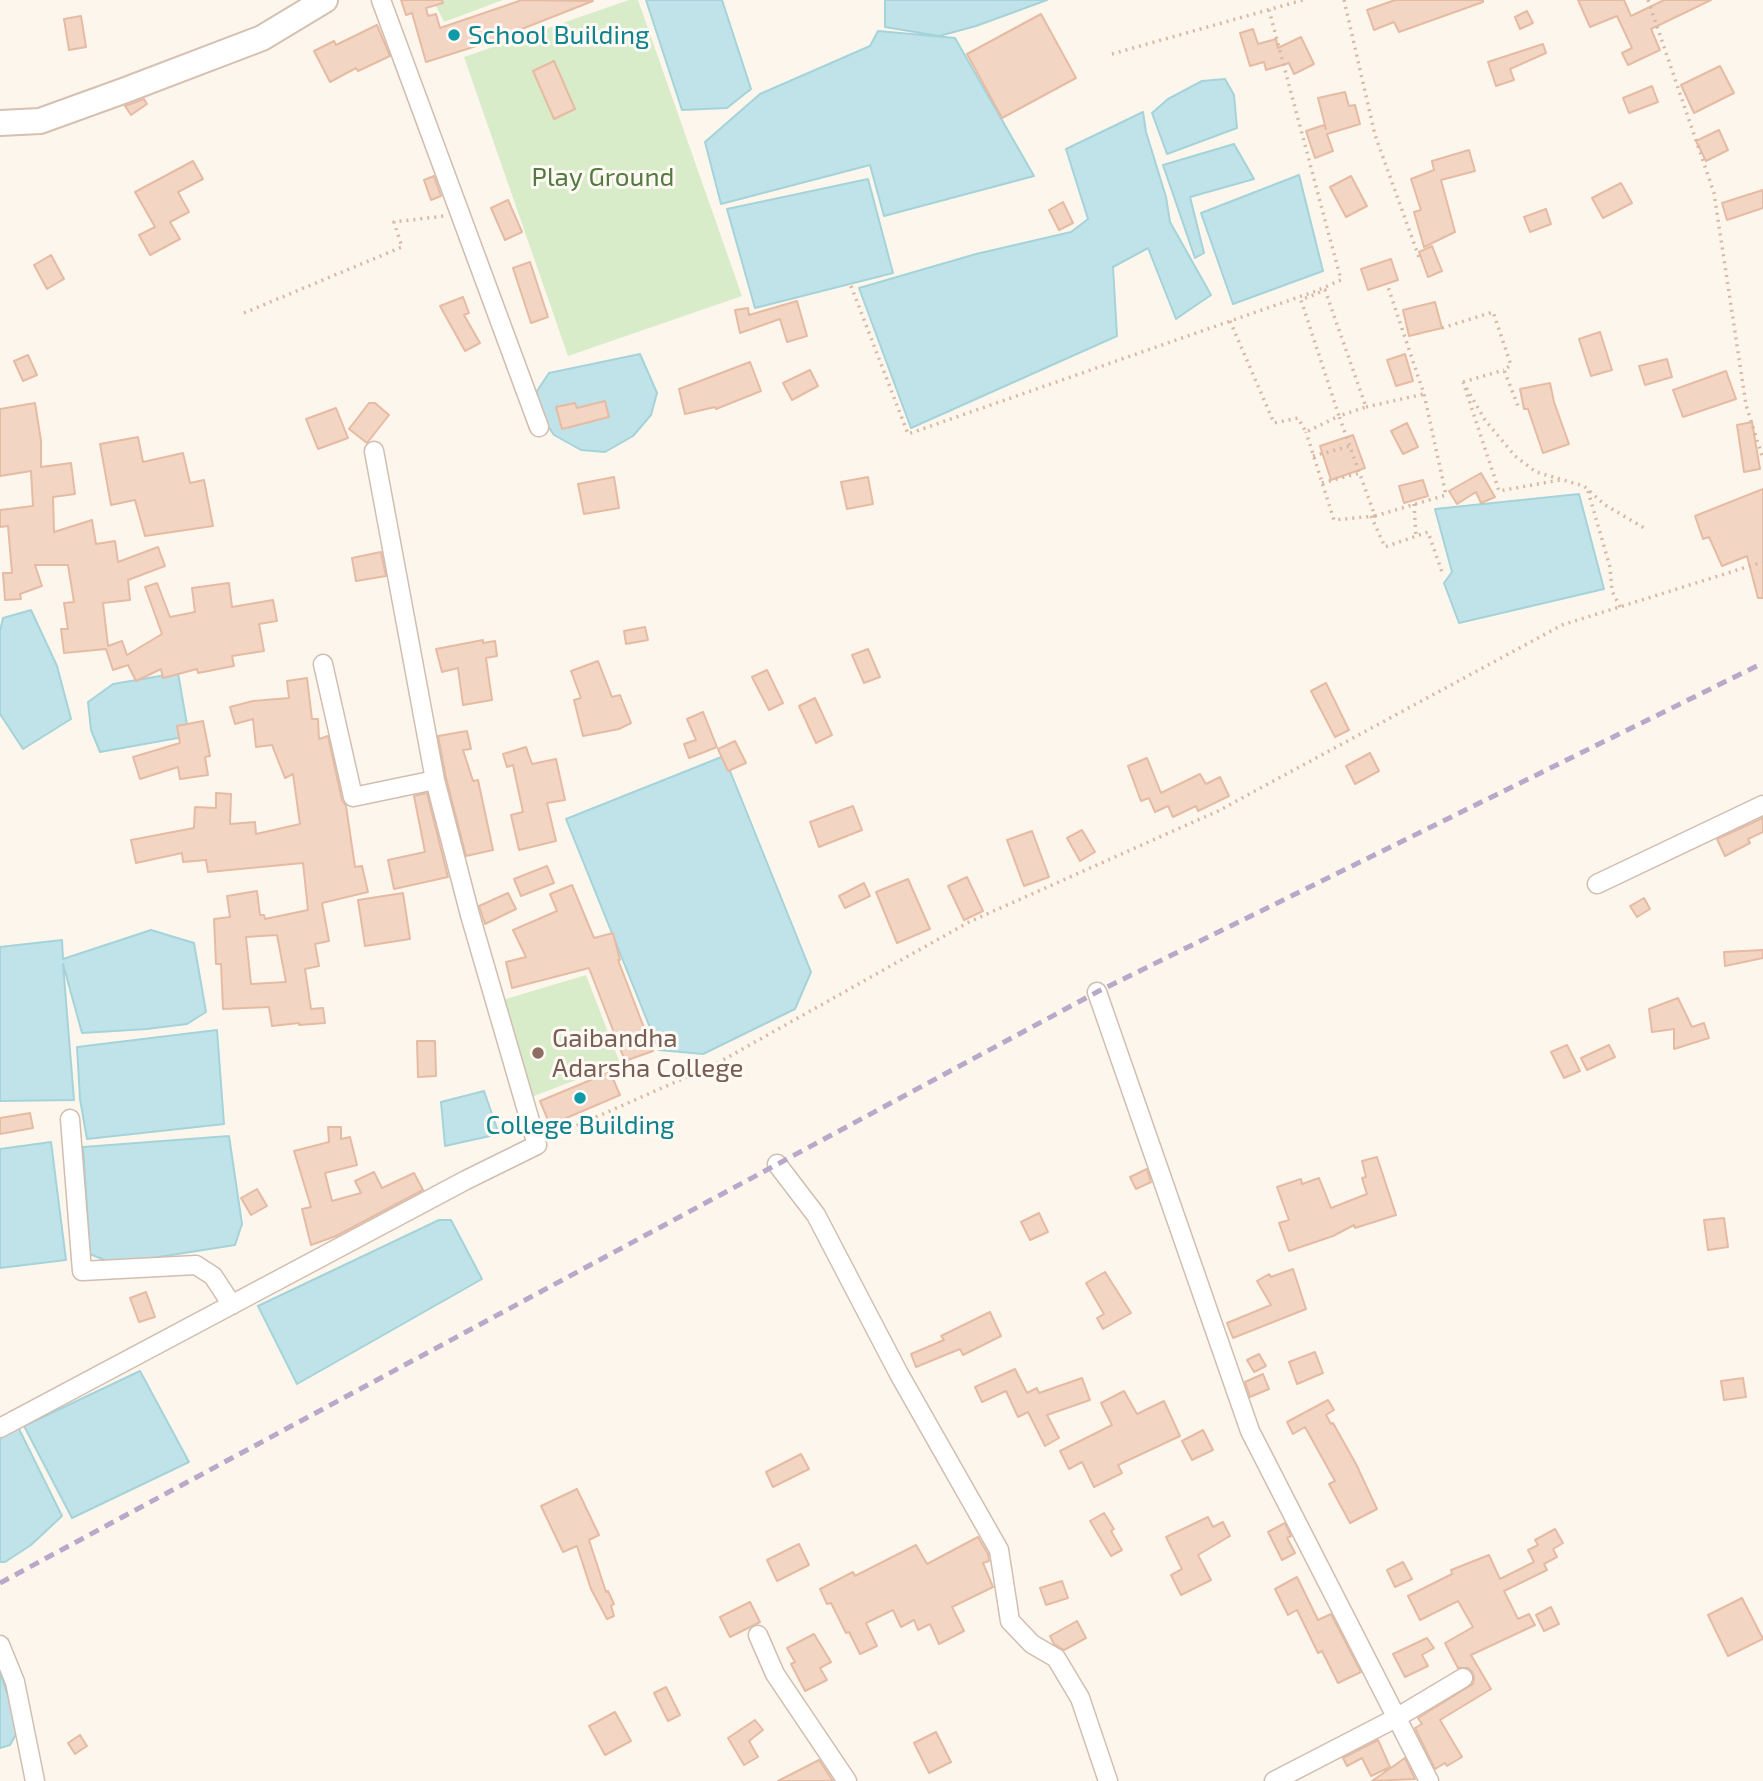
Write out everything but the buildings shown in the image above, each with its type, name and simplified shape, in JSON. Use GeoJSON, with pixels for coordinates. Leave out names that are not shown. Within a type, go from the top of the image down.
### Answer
{"type":"FeatureCollection","features":[{"type":"Feature","properties":{"kind":"main road"},"geometry":{"type":"LineString","coordinates":[[0,123],[40,121],[123,91],[262,38],[325,0]]}},
{"type":"Feature","properties":{"kind":"street"},"geometry":{"type":"LineString","coordinates":[[381,0],[539,427]]}},
{"type":"Feature","properties":{"kind":"street"},"geometry":{"type":"LineString","coordinates":[[0,1428],[466,1180],[537,1145],[470,915],[435,780],[374,451]]}},
{"type":"Feature","properties":{"kind":"street"},"geometry":{"type":"LineString","coordinates":[[323,664],[353,797],[435,780]]}},
{"type":"Feature","properties":{"kind":"street"},"geometry":{"type":"LineString","coordinates":[[1597,884],[1763,805]]}},
{"type":"Feature","properties":{"kind":"street"},"geometry":{"type":"LineString","coordinates":[[1097,992],[1250,1431],[1429,1781]]}},
{"type":"Feature","properties":{"kind":"street"},"geometry":{"type":"LineString","coordinates":[[70,1118],[82,1271],[196,1265],[213,1276],[232,1305]]}},
{"type":"Feature","properties":{"kind":"street"},"geometry":{"type":"LineString","coordinates":[[777,1164],[816,1215],[899,1374],[999,1550],[1010,1621],[1032,1644],[1056,1658],[1080,1698],[1108,1781]]}},
{"type":"Feature","properties":{"kind":"street"},"geometry":{"type":"LineString","coordinates":[[758,1635],[775,1674],[847,1781]]}},
{"type":"Feature","properties":{"kind":"street"},"geometry":{"type":"LineString","coordinates":[[0,1645],[15,1682],[35,1781]]}},
{"type":"Feature","properties":{"kind":"street"},"geometry":{"type":"LineString","coordinates":[[1274,1781],[1396,1718],[1463,1678]]}},
{"type":"Feature","properties":{"kind":"path"},"geometry":{"type":"LineString","coordinates":[[1112,54],[1303,0]]}},
{"type":"Feature","properties":{"kind":"path"},"geometry":{"type":"LineString","coordinates":[[1344,0],[1375,135],[1419,260]]}},
{"type":"Feature","properties":{"kind":"path"},"geometry":{"type":"LineString","coordinates":[[1648,0],[1714,192],[1746,405],[1763,458]]}},
{"type":"Feature","properties":{"kind":"path"},"geometry":{"type":"LineString","coordinates":[[851,286],[908,434],[1340,280],[1269,10]]}},
{"type":"Feature","properties":{"kind":"path"},"geometry":{"type":"LineString","coordinates":[[244,313],[402,247],[394,222],[460,214]]}},
{"type":"Feature","properties":{"kind":"path"},"geometry":{"type":"LineString","coordinates":[[1230,321],[1274,423],[1298,418],[1306,432],[1334,520],[1373,516],[1446,495],[1424,394],[1388,287]]}},
{"type":"Feature","properties":{"kind":"path"},"geometry":{"type":"LineString","coordinates":[[1366,407],[1325,290],[1301,300],[1385,547],[1428,532],[1442,572]]}},
{"type":"Feature","properties":{"kind":"path"},"geometry":{"type":"LineString","coordinates":[[1442,328],[1493,312],[1511,365],[1504,370],[1463,382]]}},
{"type":"Feature","properties":{"kind":"path"},"geometry":{"type":"LineString","coordinates":[[1504,370],[1518,406]]}},
{"type":"Feature","properties":{"kind":"path"},"geometry":{"type":"LineString","coordinates":[[1463,382],[1486,420],[1515,456],[1536,472],[1587,489],[1605,505],[1646,529]]}},
{"type":"Feature","properties":{"kind":"path"},"geometry":{"type":"LineString","coordinates":[[1463,382],[1499,491],[1563,480]]}},
{"type":"Feature","properties":{"kind":"path"},"geometry":{"type":"LineString","coordinates":[[1306,432],[1366,407],[1424,394]]}},
{"type":"Feature","properties":{"kind":"path"},"geometry":{"type":"LineString","coordinates":[[1313,456],[1350,446]]}},
{"type":"Feature","properties":{"kind":"path"},"geometry":{"type":"LineString","coordinates":[[1322,483],[1360,473]]}},
{"type":"Feature","properties":{"kind":"path"},"geometry":{"type":"LineString","coordinates":[[1587,489],[1610,567],[1612,591],[1620,607]]}},
{"type":"Feature","properties":{"kind":"path"},"geometry":{"type":"LineString","coordinates":[[1414,504],[1416,537]]}},
{"type":"Feature","properties":{"kind":"path"},"geometry":{"type":"LineString","coordinates":[[537,1145],[554,1135],[714,1065],[970,922],[1218,811],[1562,625],[1763,562]]}},
{"type":"Feature","properties":{"kind":"green space"},"geometry":{"type":"Polygon","coordinates":[[[433,0],[503,0],[444,22],[433,0]]]}},
{"type":"Feature","properties":{"kind":"green space","name":"Play Ground"},"geometry":{"type":"Polygon","coordinates":[[[629,0],[638,0],[742,296],[568,356],[464,57],[629,0]]]}},
{"type":"Feature","properties":{"kind":"green space"},"geometry":{"type":"Polygon","coordinates":[[[586,975],[620,1063],[529,1098],[499,1001],[586,975]]]}},
{"type":"Feature","properties":{"kind":"water"},"geometry":{"type":"Polygon","coordinates":[[[646,0],[722,0],[751,89],[727,108],[682,110],[646,0]]]}},
{"type":"Feature","properties":{"kind":"water"},"geometry":{"type":"Polygon","coordinates":[[[885,0],[1047,0],[976,26],[939,36],[885,27],[885,0]]]}},
{"type":"Feature","properties":{"kind":"water"},"geometry":{"type":"Polygon","coordinates":[[[878,31],[955,38],[1034,176],[884,216],[870,165],[721,204],[705,142],[760,94],[870,46],[878,31]]]}},
{"type":"Feature","properties":{"kind":"water"},"geometry":{"type":"Polygon","coordinates":[[[1225,79],[1234,95],[1237,128],[1167,154],[1152,113],[1168,99],[1202,81],[1225,79]]]}},
{"type":"Feature","properties":{"kind":"water"},"geometry":{"type":"Polygon","coordinates":[[[1143,112],[1170,222],[1211,295],[1176,319],[1148,248],[1113,267],[1117,336],[911,428],[859,288],[976,254],[1071,232],[1088,219],[1066,149],[1143,112]]]}},
{"type":"Feature","properties":{"kind":"water"},"geometry":{"type":"Polygon","coordinates":[[[1234,144],[1254,179],[1190,197],[1204,253],[1195,258],[1163,165],[1234,144]]]}},
{"type":"Feature","properties":{"kind":"water"},"geometry":{"type":"Polygon","coordinates":[[[1299,175],[1323,271],[1233,304],[1201,213],[1299,175]]]}},
{"type":"Feature","properties":{"kind":"water"},"geometry":{"type":"Polygon","coordinates":[[[868,179],[893,273],[755,308],[727,209],[868,179]]]}},
{"type":"Feature","properties":{"kind":"water"},"geometry":{"type":"Polygon","coordinates":[[[640,354],[657,393],[651,415],[633,436],[605,452],[581,450],[554,435],[539,413],[537,391],[549,373],[640,354]]]}},
{"type":"Feature","properties":{"kind":"water"},"geometry":{"type":"Polygon","coordinates":[[[1579,494],[1604,589],[1459,623],[1444,583],[1452,572],[1435,509],[1579,494]]]}},
{"type":"Feature","properties":{"kind":"water"},"geometry":{"type":"Polygon","coordinates":[[[31,610],[57,666],[71,719],[23,749],[0,714],[0,631],[3,618],[31,610]]]}},
{"type":"Feature","properties":{"kind":"water"},"geometry":{"type":"Polygon","coordinates":[[[178,673],[189,736],[100,752],[91,730],[88,702],[113,684],[178,673]]]}},
{"type":"Feature","properties":{"kind":"water"},"geometry":{"type":"Polygon","coordinates":[[[724,756],[811,972],[795,1009],[703,1054],[659,1050],[566,819],[724,756]]]}},
{"type":"Feature","properties":{"kind":"water"},"geometry":{"type":"Polygon","coordinates":[[[151,930],[194,943],[206,1012],[187,1024],[82,1033],[63,964],[74,1100],[0,1101],[0,947],[62,940],[63,959],[151,930]]]}},
{"type":"Feature","properties":{"kind":"water"},"geometry":{"type":"Polygon","coordinates":[[[217,1030],[224,1124],[87,1139],[80,1099],[77,1047],[217,1030]]]}},
{"type":"Feature","properties":{"kind":"water"},"geometry":{"type":"Polygon","coordinates":[[[484,1091],[499,1134],[445,1146],[441,1102],[484,1091]]]}},
{"type":"Feature","properties":{"kind":"water"},"geometry":{"type":"Polygon","coordinates":[[[229,1136],[242,1224],[235,1245],[114,1264],[90,1254],[83,1147],[229,1136]]]}},
{"type":"Feature","properties":{"kind":"water"},"geometry":{"type":"Polygon","coordinates":[[[51,1142],[66,1260],[0,1268],[0,1149],[51,1142]]]}},
{"type":"Feature","properties":{"kind":"water"},"geometry":{"type":"Polygon","coordinates":[[[439,1220],[451,1220],[482,1279],[297,1384],[258,1306],[439,1220]]]}},
{"type":"Feature","properties":{"kind":"water"},"geometry":{"type":"Polygon","coordinates":[[[140,1371],[189,1462],[72,1518],[24,1426],[140,1371]]]}},
{"type":"Feature","properties":{"kind":"water"},"geometry":{"type":"Polygon","coordinates":[[[17,1425],[62,1516],[31,1545],[5,1562],[0,1562],[0,1432],[17,1425]]]}},
{"type":"Feature","properties":{"kind":"water"},"geometry":{"type":"Polygon","coordinates":[[[0,1672],[19,1729],[10,1745],[0,1748],[0,1672]]]}},
{"type":"Feature","properties":{"kind":"railway"},"geometry":{"type":"LineString","coordinates":[[0,1583],[1097,992],[1763,663]]}},
{"type":"Feature","properties":{"kind":"place","name":"School Building"},"geometry":{"type":"Point","coordinates":[454,35]}},
{"type":"Feature","properties":{"kind":"place","name":"Gaibandha Adarsha College"},"geometry":{"type":"Point","coordinates":[538,1053]}},
{"type":"Feature","properties":{"kind":"place","name":"College Building"},"geometry":{"type":"Point","coordinates":[580,1098]}}]}
